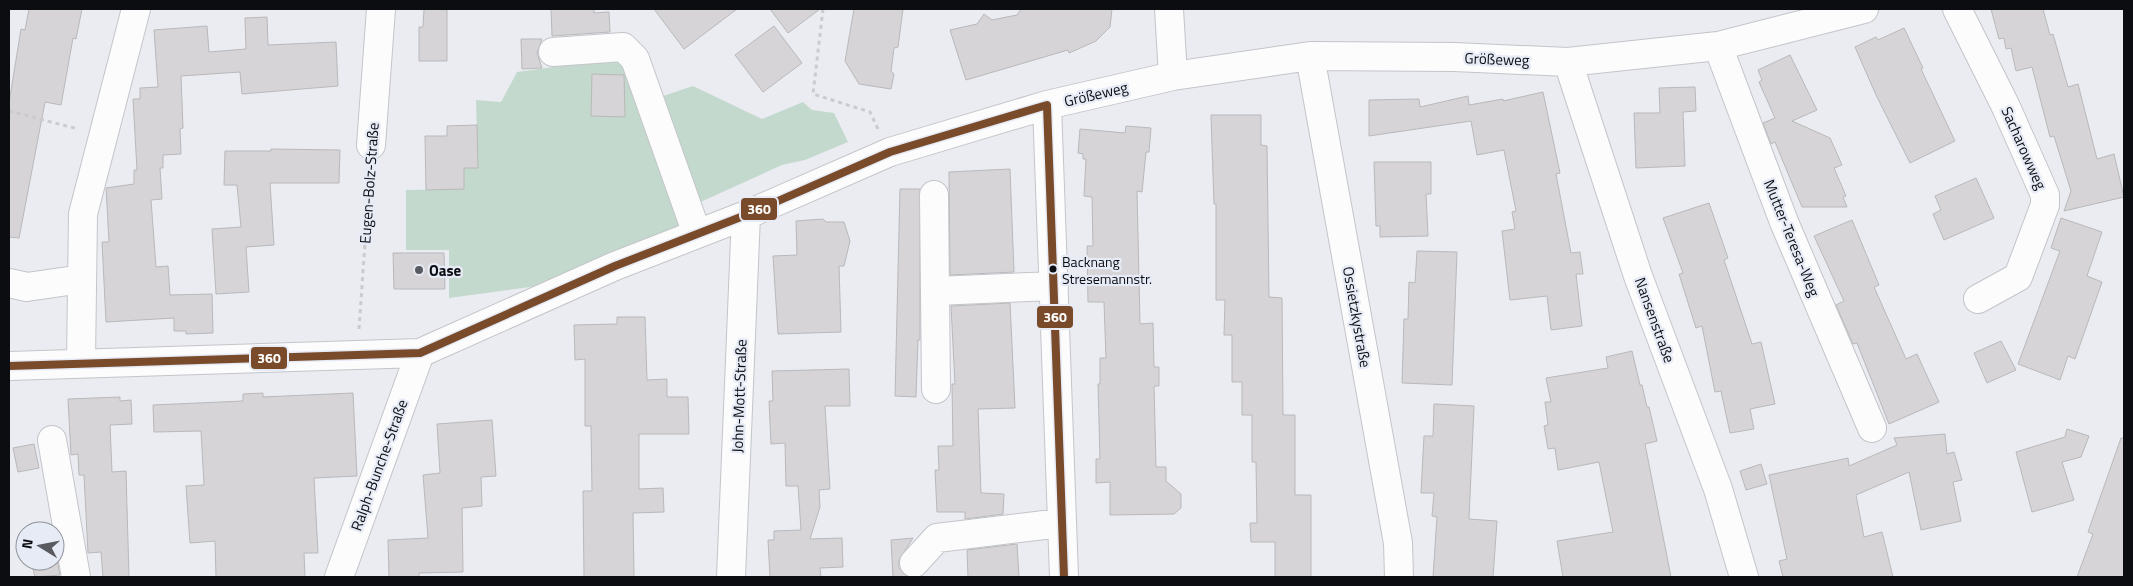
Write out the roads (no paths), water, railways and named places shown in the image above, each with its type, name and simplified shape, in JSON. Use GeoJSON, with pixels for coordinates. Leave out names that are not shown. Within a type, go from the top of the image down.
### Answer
{"type":"FeatureCollection","features":[{"type":"Feature","properties":{"kind":"street"},"geometry":{"type":"LineString","coordinates":[[81,362],[83,214],[136,9]]}},
{"type":"Feature","properties":{"kind":"street","name":"Eugen-Bolz-Straße"},"geometry":{"type":"LineString","coordinates":[[371,145],[381,9]]}},
{"type":"Feature","properties":{"kind":"street"},"geometry":{"type":"LineString","coordinates":[[1169,9],[1173,76]]}},
{"type":"Feature","properties":{"kind":"street","name":"Größeweg"},"geometry":{"type":"LineString","coordinates":[[9,366],[81,362],[420,353],[615,266],[746,215],[890,152],[1047,106],[1173,76],[1310,56],[1454,57],[1568,62],[1718,46],[1864,9]]}},
{"type":"Feature","properties":{"kind":"street","name":"Sacharowweg"},"geometry":{"type":"LineString","coordinates":[[1957,9],[2006,108],[2045,195],[2045,205],[2018,277],[1978,299]]}},
{"type":"Feature","properties":{"kind":"street"},"geometry":{"type":"LineString","coordinates":[[553,52],[623,46],[635,59],[697,234]]}},
{"type":"Feature","properties":{"kind":"street","name":"Mutter-Teresa-Weg"},"geometry":{"type":"LineString","coordinates":[[1718,46],[1784,222],[1872,428]]}},
{"type":"Feature","properties":{"kind":"street","name":"Ossietzkystraße"},"geometry":{"type":"LineString","coordinates":[[1310,56],[1398,543],[1399,577]]}},
{"type":"Feature","properties":{"kind":"street","name":"Nansenstraße"},"geometry":{"type":"LineString","coordinates":[[1568,62],[1638,276],[1718,490],[1744,577]]}},
{"type":"Feature","properties":{"kind":"street"},"geometry":{"type":"LineString","coordinates":[[1047,106],[1064,577]]}},
{"type":"Feature","properties":{"kind":"street"},"geometry":{"type":"LineString","coordinates":[[934,195],[936,389]]}},
{"type":"Feature","properties":{"kind":"street","name":"John-Mott-Straße"},"geometry":{"type":"LineString","coordinates":[[731,577],[746,215]]}},
{"type":"Feature","properties":{"kind":"street"},"geometry":{"type":"LineString","coordinates":[[9,283],[27,287],[82,279]]}},
{"type":"Feature","properties":{"kind":"street"},"geometry":{"type":"LineString","coordinates":[[936,291],[1054,286]]}},
{"type":"Feature","properties":{"kind":"street","name":"Ralph-Bunche-Straße"},"geometry":{"type":"LineString","coordinates":[[339,577],[420,353]]}},
{"type":"Feature","properties":{"kind":"street"},"geometry":{"type":"LineString","coordinates":[[52,440],[76,577]]}},
{"type":"Feature","properties":{"kind":"street"},"geometry":{"type":"LineString","coordinates":[[914,563],[937,538],[1061,522]]}},
{"type":"Feature","properties":{"kind":"place","name":"Backnang Stresemannstr."},"geometry":{"type":"Point","coordinates":[1053,269]}},
{"type":"Feature","properties":{"kind":"place","name":"Oase"},"geometry":{"type":"Point","coordinates":[419,270]}}]}
